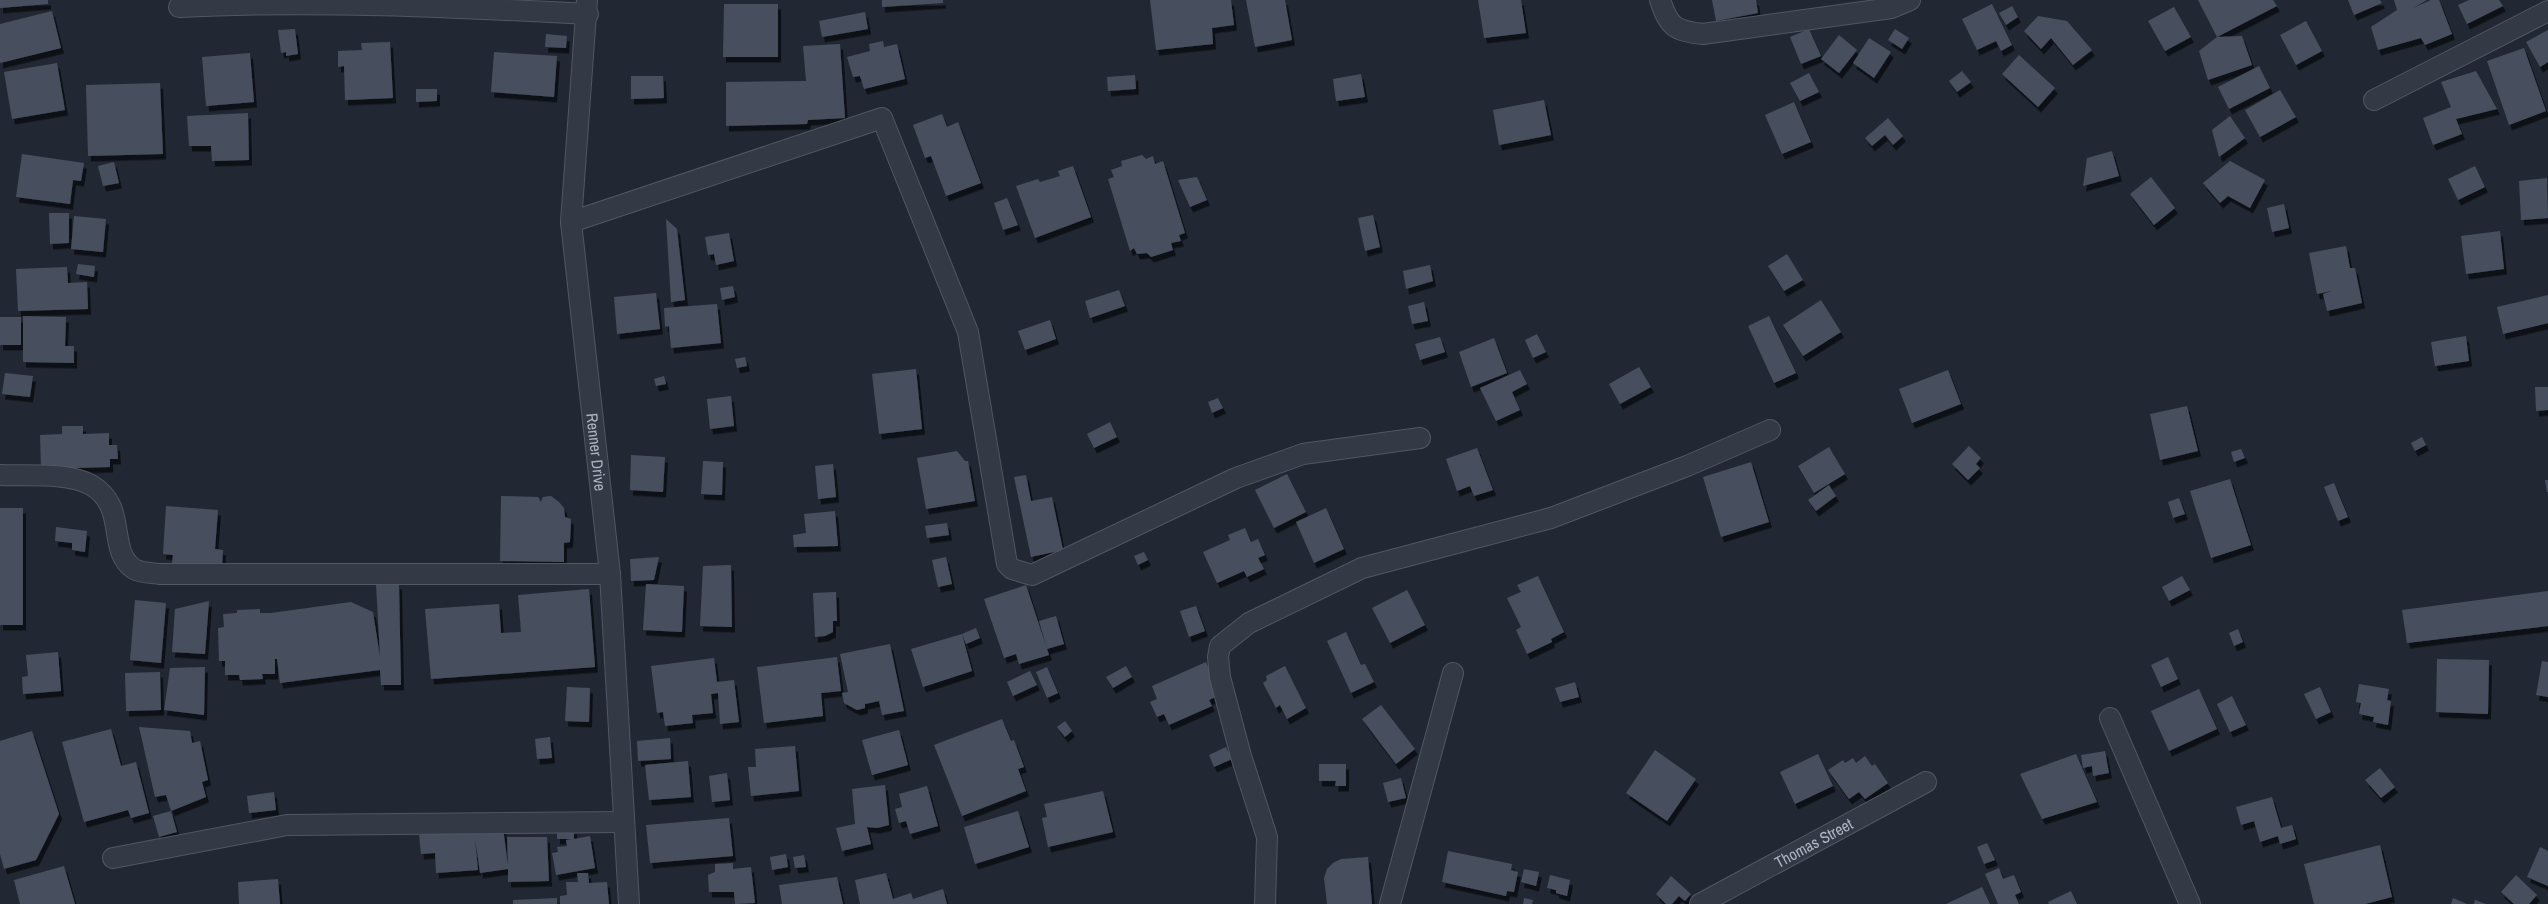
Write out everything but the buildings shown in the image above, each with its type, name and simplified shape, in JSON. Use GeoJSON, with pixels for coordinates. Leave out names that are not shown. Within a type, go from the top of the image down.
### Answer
{"type":"FeatureCollection","features":[{"type":"Feature","properties":{"kind":"street"},"geometry":{"type":"LineString","coordinates":[[1660,0],[1666,20],[1681,32],[1703,34],[1891,8],[1910,0]]}},
{"type":"Feature","properties":{"kind":"street"},"geometry":{"type":"LineString","coordinates":[[179,6],[243,1],[340,1],[588,7]]}},
{"type":"Feature","properties":{"kind":"street","name":"Renner Drive"},"geometry":{"type":"LineString","coordinates":[[588,7],[571,222],[610,574],[622,822],[629,904]]}},
{"type":"Feature","properties":{"kind":"street"},"geometry":{"type":"LineString","coordinates":[[2374,100],[2548,11]]}},
{"type":"Feature","properties":{"kind":"street"},"geometry":{"type":"LineString","coordinates":[[571,222],[882,118],[968,332],[1007,564],[1012,569],[1032,575],[1236,478],[1286,460],[1303,454],[1420,438]]}},
{"type":"Feature","properties":{"kind":"street"},"geometry":{"type":"LineString","coordinates":[[1265,904],[1267,837],[1241,756],[1220,678],[1218,657],[1220,646],[1249,623],[1362,568],[1551,518],[1687,466],[1770,430]]}},
{"type":"Feature","properties":{"kind":"street"},"geometry":{"type":"LineString","coordinates":[[0,475],[71,478],[91,485],[109,502],[116,522],[121,556],[135,570],[160,574],[610,574]]}},
{"type":"Feature","properties":{"kind":"street"},"geometry":{"type":"LineString","coordinates":[[1390,904],[1453,673]]}},
{"type":"Feature","properties":{"kind":"street"},"geometry":{"type":"LineString","coordinates":[[2110,718],[2190,904]]}},
{"type":"Feature","properties":{"kind":"street","name":"Thomas Street"},"geometry":{"type":"LineString","coordinates":[[1700,904],[1926,782]]}},
{"type":"Feature","properties":{"kind":"street"},"geometry":{"type":"LineString","coordinates":[[112,858],[287,825],[622,822]]}}]}
